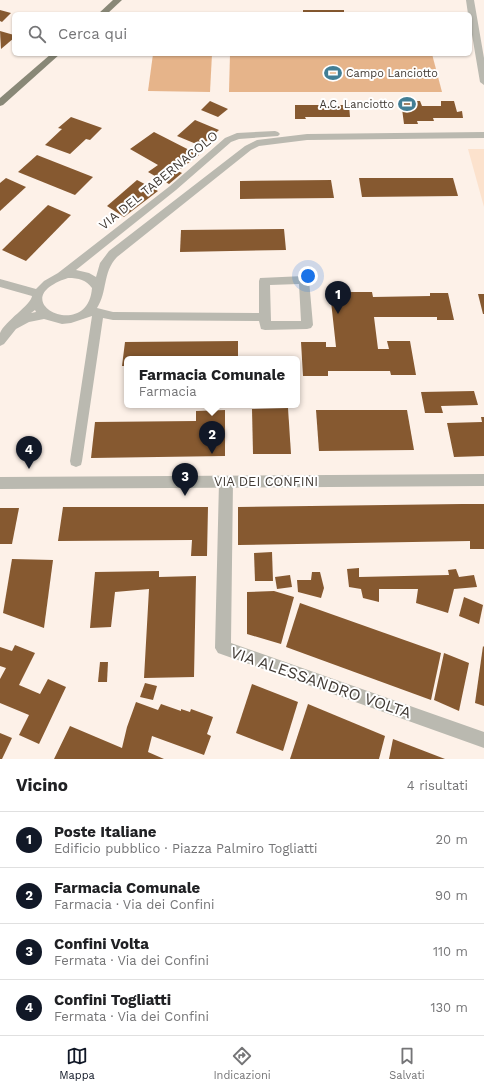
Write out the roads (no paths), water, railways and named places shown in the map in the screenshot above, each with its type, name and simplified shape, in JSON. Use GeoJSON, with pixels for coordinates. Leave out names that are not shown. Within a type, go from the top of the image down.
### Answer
{"type":"FeatureCollection","features":[{"type":"Feature","properties":{"kind":"main road"},"geometry":{"type":"LineString","coordinates":[[104,12],[118,0]]}},
{"type":"Feature","properties":{"kind":"main road"},"geometry":{"type":"LineString","coordinates":[[0,103],[54,56]]}},
{"type":"Feature","properties":{"kind":"street"},"geometry":{"type":"LineString","coordinates":[[470,0],[484,82]]}},
{"type":"Feature","properties":{"kind":"street","name":"VIA DEL TABERNACOLO"},"geometry":{"type":"LineString","coordinates":[[62,275],[173,188],[232,137],[267,134],[306,137],[484,135]]}},
{"type":"Feature","properties":{"kind":"street","name":"VIA DEL TABERNACOLO"},"geometry":{"type":"LineString","coordinates":[[98,288],[105,263],[113,254],[248,148],[257,143],[306,137]]}},
{"type":"Feature","properties":{"kind":"street"},"geometry":{"type":"LineString","coordinates":[[0,341],[21,315],[38,298],[45,285],[62,275],[73,274],[86,276],[92,280],[98,288],[98,299],[94,312],[76,461]]}},
{"type":"Feature","properties":{"kind":"street"},"geometry":{"type":"LineString","coordinates":[[304,280],[307,325],[265,326],[265,317],[264,281],[304,280]]}},
{"type":"Feature","properties":{"kind":"street"},"geometry":{"type":"LineString","coordinates":[[0,283],[38,298],[45,314]]}},
{"type":"Feature","properties":{"kind":"street"},"geometry":{"type":"LineString","coordinates":[[8,331],[26,319],[45,314],[54,318],[78,317],[94,312],[123,317],[265,317]]}},
{"type":"Feature","properties":{"kind":"street","name":"VIA DEI CONFINI"},"geometry":{"type":"LineString","coordinates":[[0,483],[484,480]]}},
{"type":"Feature","properties":{"kind":"street","name":"VIA ALESSANDRO VOLTA"},"geometry":{"type":"LineString","coordinates":[[226,482],[223,648],[484,740]]}},
{"type":"Feature","properties":{"kind":"place","name":"Campo Lanciotto"},"geometry":{"type":"Point","coordinates":[333,73]}},
{"type":"Feature","properties":{"kind":"place","name":"A.C. Lanciotto"},"geometry":{"type":"Point","coordinates":[407,104]}},
{"type":"Feature","properties":{"kind":"place","name":"Poste Italiane"},"geometry":{"type":"Point","coordinates":[338,314]}},
{"type":"Feature","properties":{"kind":"place","name":"Farmacia Comunale"},"geometry":{"type":"Point","coordinates":[212,454]}},
{"type":"Feature","properties":{"kind":"place","name":"Confini Togliatti"},"geometry":{"type":"Point","coordinates":[29,469]}},
{"type":"Feature","properties":{"kind":"place","name":"Confini Volta"},"geometry":{"type":"Point","coordinates":[185,496]}}]}
